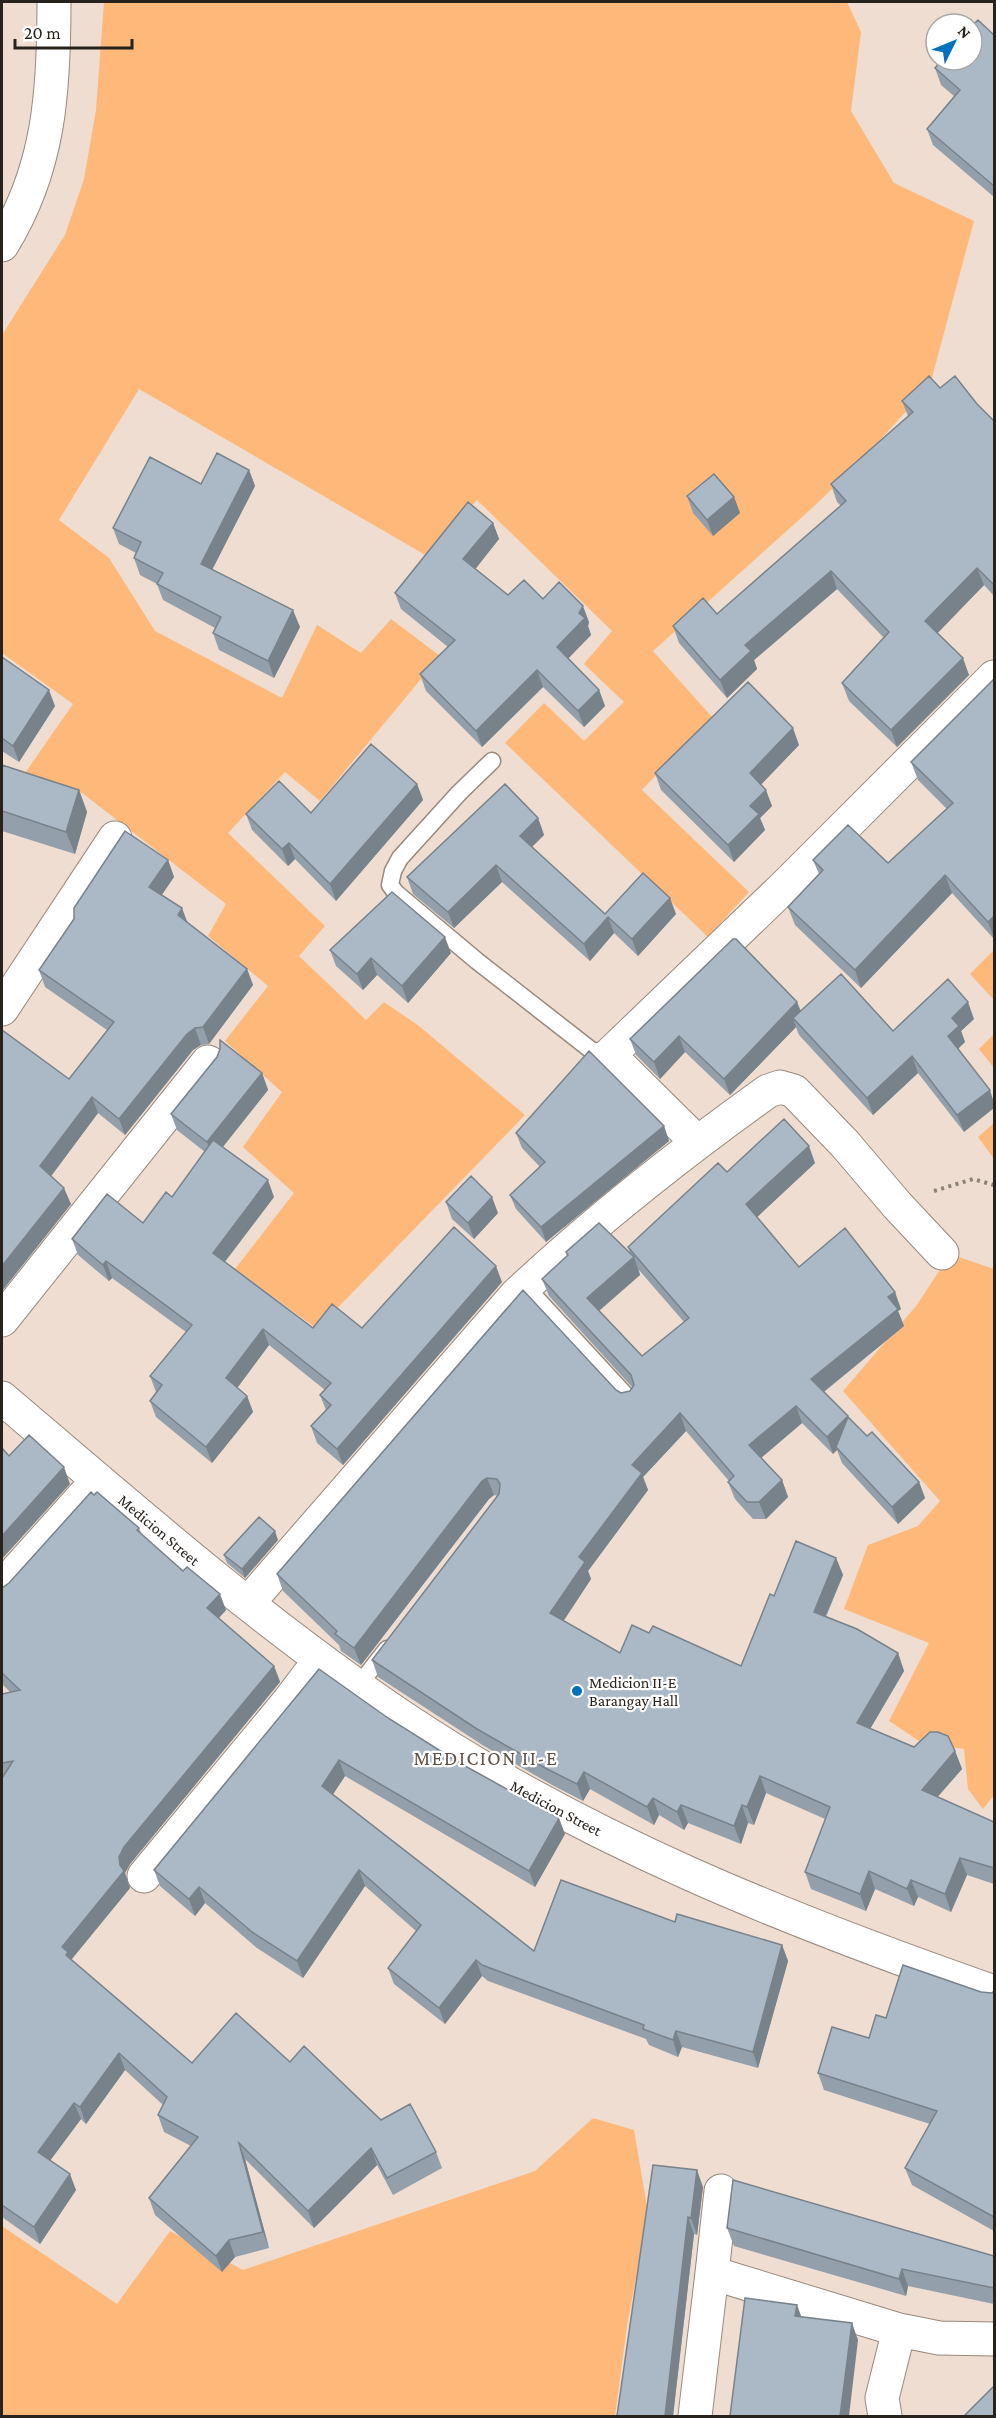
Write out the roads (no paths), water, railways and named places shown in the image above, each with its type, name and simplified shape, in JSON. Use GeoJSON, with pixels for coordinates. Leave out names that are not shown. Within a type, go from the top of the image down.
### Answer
{"type":"FeatureCollection","features":[{"type":"Feature","properties":{"kind":"street"},"geometry":{"type":"LineString","coordinates":[[2,245],[16,221],[35,177],[45,134],[54,66],[54,2]]}},
{"type":"Feature","properties":{"kind":"street"},"geometry":{"type":"LineString","coordinates":[[697,1142],[609,1055],[786,885],[994,677]]}},
{"type":"Feature","properties":{"kind":"street"},"geometry":{"type":"LineString","coordinates":[[2,1009],[115,838]]}},
{"type":"Feature","properties":{"kind":"street"},"geometry":{"type":"LineString","coordinates":[[2,1320],[208,1062]]}},
{"type":"Feature","properties":{"kind":"street"},"geometry":{"type":"LineString","coordinates":[[248,1603],[525,1286],[697,1142],[768,1091],[780,1087],[794,1091],[845,1144],[942,1253]]}},
{"type":"Feature","properties":{"kind":"street","name":"Medicion Street"},"geometry":{"type":"LineString","coordinates":[[2,1398],[98,1480],[320,1660],[407,1720],[495,1774],[580,1822],[672,1866],[832,1931],[994,1992]]}},
{"type":"Feature","properties":{"kind":"street"},"geometry":{"type":"LineString","coordinates":[[2,1587],[98,1480]]}},
{"type":"Feature","properties":{"kind":"street"},"geometry":{"type":"LineString","coordinates":[[144,1876],[289,1701],[320,1660]]}},
{"type":"Feature","properties":{"kind":"street"},"geometry":{"type":"LineString","coordinates":[[695,2416],[721,2191]]}},
{"type":"Feature","properties":{"kind":"street"},"geometry":{"type":"LineString","coordinates":[[712,2273],[899,2330],[939,2338],[994,2339]]}},
{"type":"Feature","properties":{"kind":"street"},"geometry":{"type":"LineString","coordinates":[[885,2416],[882,2398],[899,2330]]}},
{"type":"Feature","properties":{"kind":"lane"},"geometry":{"type":"LineString","coordinates":[[492,761],[459,793],[400,858],[393,871],[390,885],[396,893],[477,961],[591,1050],[609,1055]]}},
{"type":"Feature","properties":{"kind":"lane"},"geometry":{"type":"LineString","coordinates":[[525,1286],[630,1400]]}},
{"type":"Feature","properties":{"kind":"lane"},"geometry":{"type":"LineString","coordinates":[[358,1686],[399,1632]]}},
{"type":"Feature","properties":{"kind":"place","name":"Medicion II-E Barangay Hall"},"geometry":{"type":"Point","coordinates":[577,1691]}},
{"type":"Feature","properties":{"kind":"district","name":"MEDICION II-E"},"geometry":{"type":"Point","coordinates":[486,1758]}}]}
